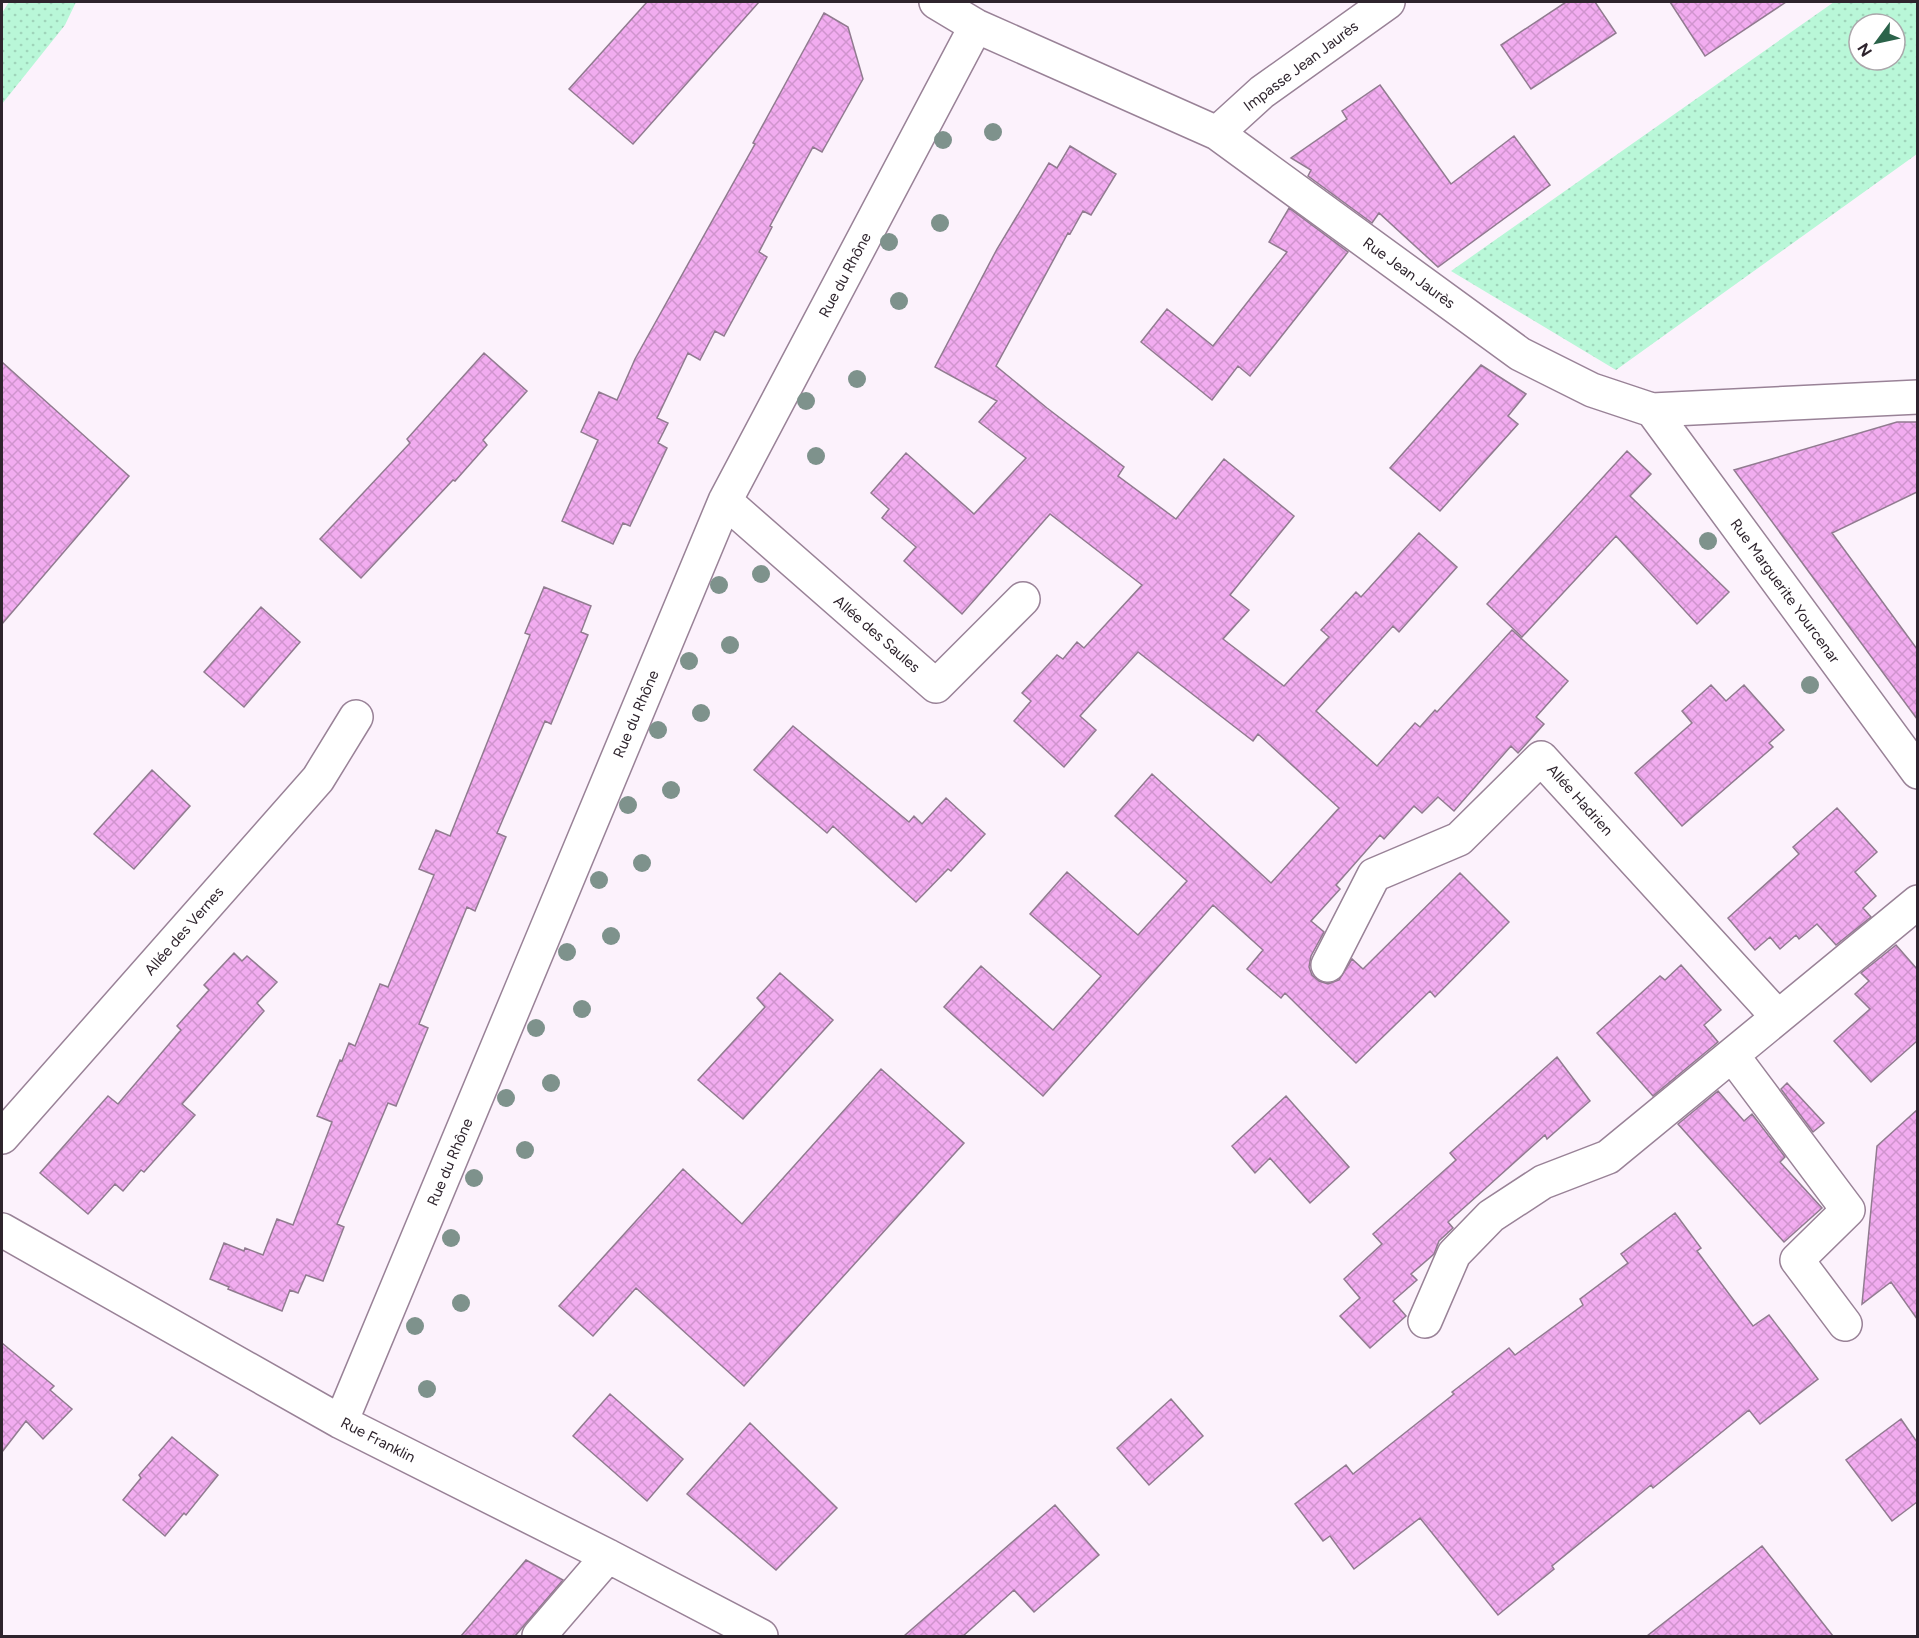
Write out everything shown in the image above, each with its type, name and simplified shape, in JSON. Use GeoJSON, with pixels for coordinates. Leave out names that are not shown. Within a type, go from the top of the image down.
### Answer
{"type":"FeatureCollection","features":[{"type":"Feature","properties":{"kind":"street","name":"Rue Jean Jaurès"},"geometry":{"type":"LineString","coordinates":[[936,2],[976,26],[1217,133],[1520,354],[1592,390],[1652,410],[1917,397]]}},
{"type":"Feature","properties":{"kind":"street","name":"Impasse Jean Jaurès"},"geometry":{"type":"LineString","coordinates":[[1217,133],[1263,92],[1388,2]]}},
{"type":"Feature","properties":{"kind":"street","name":"Rue du Rhône"},"geometry":{"type":"LineString","coordinates":[[341,1422],[725,501],[976,26]]}},
{"type":"Feature","properties":{"kind":"street","name":"Rue Marguerite Yourcenar"},"geometry":{"type":"LineString","coordinates":[[1652,410],[1917,772]]}},
{"type":"Feature","properties":{"kind":"street","name":"Allée des Saules"},"geometry":{"type":"LineString","coordinates":[[725,501],[936,686],[1023,599]]}},
{"type":"Feature","properties":{"kind":"street","name":"Allée des Vernes"},"geometry":{"type":"LineString","coordinates":[[2,1137],[318,779],[356,717]]}},
{"type":"Feature","properties":{"kind":"street","name":"Allée Hadrien"},"geometry":{"type":"LineString","coordinates":[[1328,965],[1374,875],[1459,839],[1541,758],[1778,1017]]}},
{"type":"Feature","properties":{"kind":"street"},"geometry":{"type":"LineString","coordinates":[[1425,1321],[1454,1254],[1491,1216],[1543,1182],[1608,1157],[1917,902]]}},
{"type":"Feature","properties":{"kind":"street"},"geometry":{"type":"LineString","coordinates":[[1732,1055],[1848,1210],[1797,1260],[1845,1324]]}},
{"type":"Feature","properties":{"kind":"street","name":"Rue Franklin"},"geometry":{"type":"LineString","coordinates":[[2,1230],[341,1422],[609,1556],[761,1636]]}},
{"type":"Feature","properties":{"kind":"street"},"geometry":{"type":"LineString","coordinates":[[539,1636],[609,1556]]}},
{"type":"Feature","properties":{"kind":"green space"},"geometry":{"type":"Polygon","coordinates":[[[9,2],[76,2],[65,25],[2,104],[2,13],[9,2]]]}},
{"type":"Feature","properties":{"kind":"green space"},"geometry":{"type":"Polygon","coordinates":[[[1834,2],[1917,2],[1917,154],[1616,370],[1451,271],[1834,2]]]}},
{"type":"Feature","properties":{"kind":"building"},"geometry":{"type":"Polygon","coordinates":[[[647,2],[759,2],[633,144],[569,89],[647,2]]]}},
{"type":"Feature","properties":{"kind":"building"},"geometry":{"type":"Polygon","coordinates":[[[1566,2],[1595,2],[1616,33],[1531,89],[1501,45],[1566,2]]]}},
{"type":"Feature","properties":{"kind":"building"},"geometry":{"type":"Polygon","coordinates":[[[1670,2],[1786,2],[1705,56],[1670,2]]]}},
{"type":"Feature","properties":{"kind":"building"},"geometry":{"type":"Polygon","coordinates":[[[824,13],[848,27],[863,79],[822,152],[813,147],[770,226],[772,227],[759,252],[767,257],[724,336],[715,331],[700,360],[688,353],[657,418],[668,423],[658,443],[667,448],[630,526],[623,523],[613,544],[562,521],[598,440],[581,432],[599,392],[617,400],[635,359],[755,144],[753,143],[824,13]]]}},
{"type":"Feature","properties":{"kind":"building"},"geometry":{"type":"Polygon","coordinates":[[[1380,85],[1451,184],[1514,136],[1550,185],[1438,267],[1379,213],[1372,223],[1308,176],[1311,170],[1291,158],[1347,119],[1342,111],[1380,85]]]}},
{"type":"Feature","properties":{"kind":"building"},"geometry":{"type":"Polygon","coordinates":[[[1070,146],[1116,174],[1091,215],[1083,211],[1070,234],[1068,233],[996,366],[1124,467],[1118,476],[1176,519],[1224,459],[1294,516],[1230,595],[1249,610],[1223,639],[1284,686],[1329,637],[1321,630],[1356,592],[1361,597],[1419,533],[1457,567],[1399,632],[1393,626],[1316,711],[1377,766],[1415,723],[1420,727],[1435,710],[1437,712],[1512,630],[1568,681],[1536,717],[1544,724],[1518,753],[1511,746],[1454,811],[1438,797],[1422,813],[1414,806],[1384,839],[1380,835],[1336,885],[1340,889],[1311,921],[1324,932],[1311,956],[1309,967],[1312,975],[1328,984],[1339,980],[1352,959],[1363,969],[1460,873],[1509,922],[1435,997],[1430,991],[1356,1063],[1285,993],[1281,998],[1247,969],[1263,950],[1213,905],[1043,1096],[944,1007],[981,966],[1053,1030],[1101,976],[1030,914],[1067,872],[1138,935],[1187,881],[1115,816],[1152,774],[1271,883],[1339,808],[1258,734],[1253,741],[1138,652],[1080,716],[1096,730],[1064,767],[1014,721],[1031,701],[1022,693],[1057,655],[1063,659],[1077,642],[1084,648],[1142,585],[1050,514],[962,614],[904,561],[916,547],[882,518],[889,509],[871,493],[906,453],[974,514],[1026,458],[979,422],[997,401],[935,367],[997,249],[1049,163],[1057,168],[1070,146]]]}},
{"type":"Feature","properties":{"kind":"building"},"geometry":{"type":"Polygon","coordinates":[[[1289,208],[1348,252],[1250,376],[1238,366],[1212,400],[1141,342],[1167,309],[1213,346],[1287,252],[1269,242],[1289,208]]]}},
{"type":"Feature","properties":{"kind":"building"},"geometry":{"type":"Polygon","coordinates":[[[484,353],[527,391],[483,440],[487,445],[361,578],[320,539],[410,443],[407,439],[484,353]]]}},
{"type":"Feature","properties":{"kind":"building"},"geometry":{"type":"Polygon","coordinates":[[[2,362],[129,476],[2,624],[2,362]]]}},
{"type":"Feature","properties":{"kind":"building"},"geometry":{"type":"Polygon","coordinates":[[[1481,365],[1526,394],[1508,416],[1518,424],[1440,511],[1390,468],[1481,365]]]}},
{"type":"Feature","properties":{"kind":"building"},"geometry":{"type":"Polygon","coordinates":[[[1897,422],[1917,422],[1917,492],[1832,533],[1917,649],[1917,719],[1734,470],[1897,422]]]}},
{"type":"Feature","properties":{"kind":"building"},"geometry":{"type":"Polygon","coordinates":[[[1627,451],[1651,474],[1630,496],[1729,592],[1697,624],[1616,536],[1522,637],[1487,604],[1627,451]]]}},
{"type":"Feature","properties":{"kind":"building"},"geometry":{"type":"Polygon","coordinates":[[[544,587],[591,606],[581,632],[588,635],[551,724],[545,721],[497,833],[506,837],[475,911],[467,907],[419,1024],[428,1028],[396,1106],[388,1103],[337,1224],[344,1227],[323,1281],[306,1275],[298,1293],[290,1290],[282,1311],[228,1289],[229,1287],[210,1279],[224,1243],[263,1255],[277,1219],[293,1225],[332,1122],[317,1116],[349,1043],[355,1046],[380,984],[388,987],[434,875],[419,869],[436,830],[450,836],[530,635],[525,633],[544,587]]]}},
{"type":"Feature","properties":{"kind":"building"},"geometry":{"type":"Polygon","coordinates":[[[261,607],[300,642],[244,707],[204,672],[261,607]]]}},
{"type":"Feature","properties":{"kind":"building"},"geometry":{"type":"Polygon","coordinates":[[[1711,685],[1726,701],[1744,685],[1784,730],[1769,743],[1773,747],[1682,826],[1635,773],[1692,723],[1682,711],[1711,685]]]}},
{"type":"Feature","properties":{"kind":"building"},"geometry":{"type":"Polygon","coordinates":[[[793,726],[909,822],[914,816],[922,824],[946,798],[985,834],[951,871],[948,869],[916,902],[833,826],[827,833],[754,770],[793,726]]]}},
{"type":"Feature","properties":{"kind":"building"},"geometry":{"type":"Polygon","coordinates":[[[152,770],[190,806],[134,869],[94,834],[152,770]]]}},
{"type":"Feature","properties":{"kind":"building"},"geometry":{"type":"Polygon","coordinates":[[[1837,808],[1877,852],[1855,872],[1876,896],[1863,908],[1871,917],[1836,945],[1817,924],[1799,939],[1796,935],[1780,949],[1770,937],[1755,950],[1728,918],[1799,854],[1793,847],[1837,808]]]}},
{"type":"Feature","properties":{"kind":"building"},"geometry":{"type":"Polygon","coordinates":[[[1896,945],[1917,969],[1917,1041],[1871,1082],[1834,1041],[1870,1009],[1855,994],[1869,981],[1861,973],[1896,945]]]}},
{"type":"Feature","properties":{"kind":"building"},"geometry":{"type":"Polygon","coordinates":[[[234,953],[242,961],[247,956],[277,982],[257,1003],[264,1011],[182,1104],[195,1115],[144,1172],[141,1170],[123,1191],[115,1184],[88,1214],[40,1173],[108,1096],[118,1104],[181,1030],[177,1026],[209,990],[204,985],[234,953]]]}},
{"type":"Feature","properties":{"kind":"building"},"geometry":{"type":"Polygon","coordinates":[[[1681,965],[1721,1010],[1704,1025],[1718,1042],[1653,1096],[1597,1033],[1660,976],[1665,980],[1681,965]]]}},
{"type":"Feature","properties":{"kind":"building"},"geometry":{"type":"Polygon","coordinates":[[[780,973],[833,1020],[743,1119],[698,1080],[765,1007],[757,998],[780,973]]]}},
{"type":"Feature","properties":{"kind":"building"},"geometry":{"type":"Polygon","coordinates":[[[1557,1057],[1590,1101],[1547,1139],[1545,1135],[1448,1222],[1453,1228],[1439,1241],[1434,1254],[1411,1274],[1417,1280],[1393,1301],[1406,1316],[1370,1348],[1340,1316],[1360,1298],[1344,1279],[1382,1244],[1373,1234],[1456,1160],[1450,1153],[1557,1057]]]}},
{"type":"Feature","properties":{"kind":"building"},"geometry":{"type":"Polygon","coordinates":[[[881,1069],[964,1143],[744,1386],[636,1288],[593,1336],[559,1306],[683,1169],[742,1224],[881,1069]]]}},
{"type":"Feature","properties":{"kind":"building"},"geometry":{"type":"Polygon","coordinates":[[[1787,1083],[1824,1123],[1813,1132],[1781,1089],[1787,1083]]]}},
{"type":"Feature","properties":{"kind":"building"},"geometry":{"type":"Polygon","coordinates":[[[1718,1091],[1744,1121],[1752,1114],[1785,1157],[1780,1162],[1822,1208],[1784,1242],[1678,1124],[1718,1091]]]}},
{"type":"Feature","properties":{"kind":"building"},"geometry":{"type":"Polygon","coordinates":[[[1286,1096],[1349,1167],[1310,1203],[1270,1158],[1255,1173],[1232,1146],[1286,1096]]]}},
{"type":"Feature","properties":{"kind":"building"},"geometry":{"type":"Polygon","coordinates":[[[1917,1110],[1917,1319],[1891,1282],[1862,1304],[1877,1146],[1917,1110]]]}},
{"type":"Feature","properties":{"kind":"building"},"geometry":{"type":"Polygon","coordinates":[[[1675,1213],[1701,1248],[1697,1251],[1753,1326],[1769,1315],[1818,1379],[1760,1424],[1749,1410],[1653,1488],[1651,1485],[1552,1566],[1554,1569],[1498,1615],[1420,1518],[1354,1569],[1330,1536],[1323,1541],[1295,1504],[1346,1465],[1353,1474],[1509,1348],[1515,1355],[1583,1305],[1580,1299],[1628,1263],[1621,1254],[1675,1213]]]}},
{"type":"Feature","properties":{"kind":"building"},"geometry":{"type":"Polygon","coordinates":[[[2,1343],[54,1386],[50,1390],[72,1409],[43,1439],[26,1421],[2,1452],[2,1343]]]}},
{"type":"Feature","properties":{"kind":"building"},"geometry":{"type":"Polygon","coordinates":[[[610,1394],[683,1459],[647,1501],[573,1436],[610,1394]]]}},
{"type":"Feature","properties":{"kind":"building"},"geometry":{"type":"Polygon","coordinates":[[[1171,1399],[1203,1436],[1149,1485],[1117,1448],[1171,1399]]]}},
{"type":"Feature","properties":{"kind":"building"},"geometry":{"type":"Polygon","coordinates":[[[1901,1419],[1917,1442],[1917,1502],[1892,1521],[1846,1460],[1901,1419]]]}},
{"type":"Feature","properties":{"kind":"building"},"geometry":{"type":"Polygon","coordinates":[[[750,1423],[837,1508],[776,1570],[687,1494],[750,1423]]]}},
{"type":"Feature","properties":{"kind":"building"},"geometry":{"type":"Polygon","coordinates":[[[172,1437],[218,1475],[186,1515],[184,1513],[165,1536],[123,1500],[141,1478],[139,1475],[172,1437]]]}},
{"type":"Feature","properties":{"kind":"building"},"geometry":{"type":"Polygon","coordinates":[[[1055,1505],[1099,1555],[1034,1612],[1014,1590],[963,1636],[904,1636],[1055,1505]]]}},
{"type":"Feature","properties":{"kind":"building"},"geometry":{"type":"Polygon","coordinates":[[[1762,1546],[1833,1636],[1647,1636],[1762,1546]]]}},
{"type":"Feature","properties":{"kind":"building"},"geometry":{"type":"Polygon","coordinates":[[[526,1560],[563,1580],[515,1636],[461,1636],[526,1560]]]}}]}
